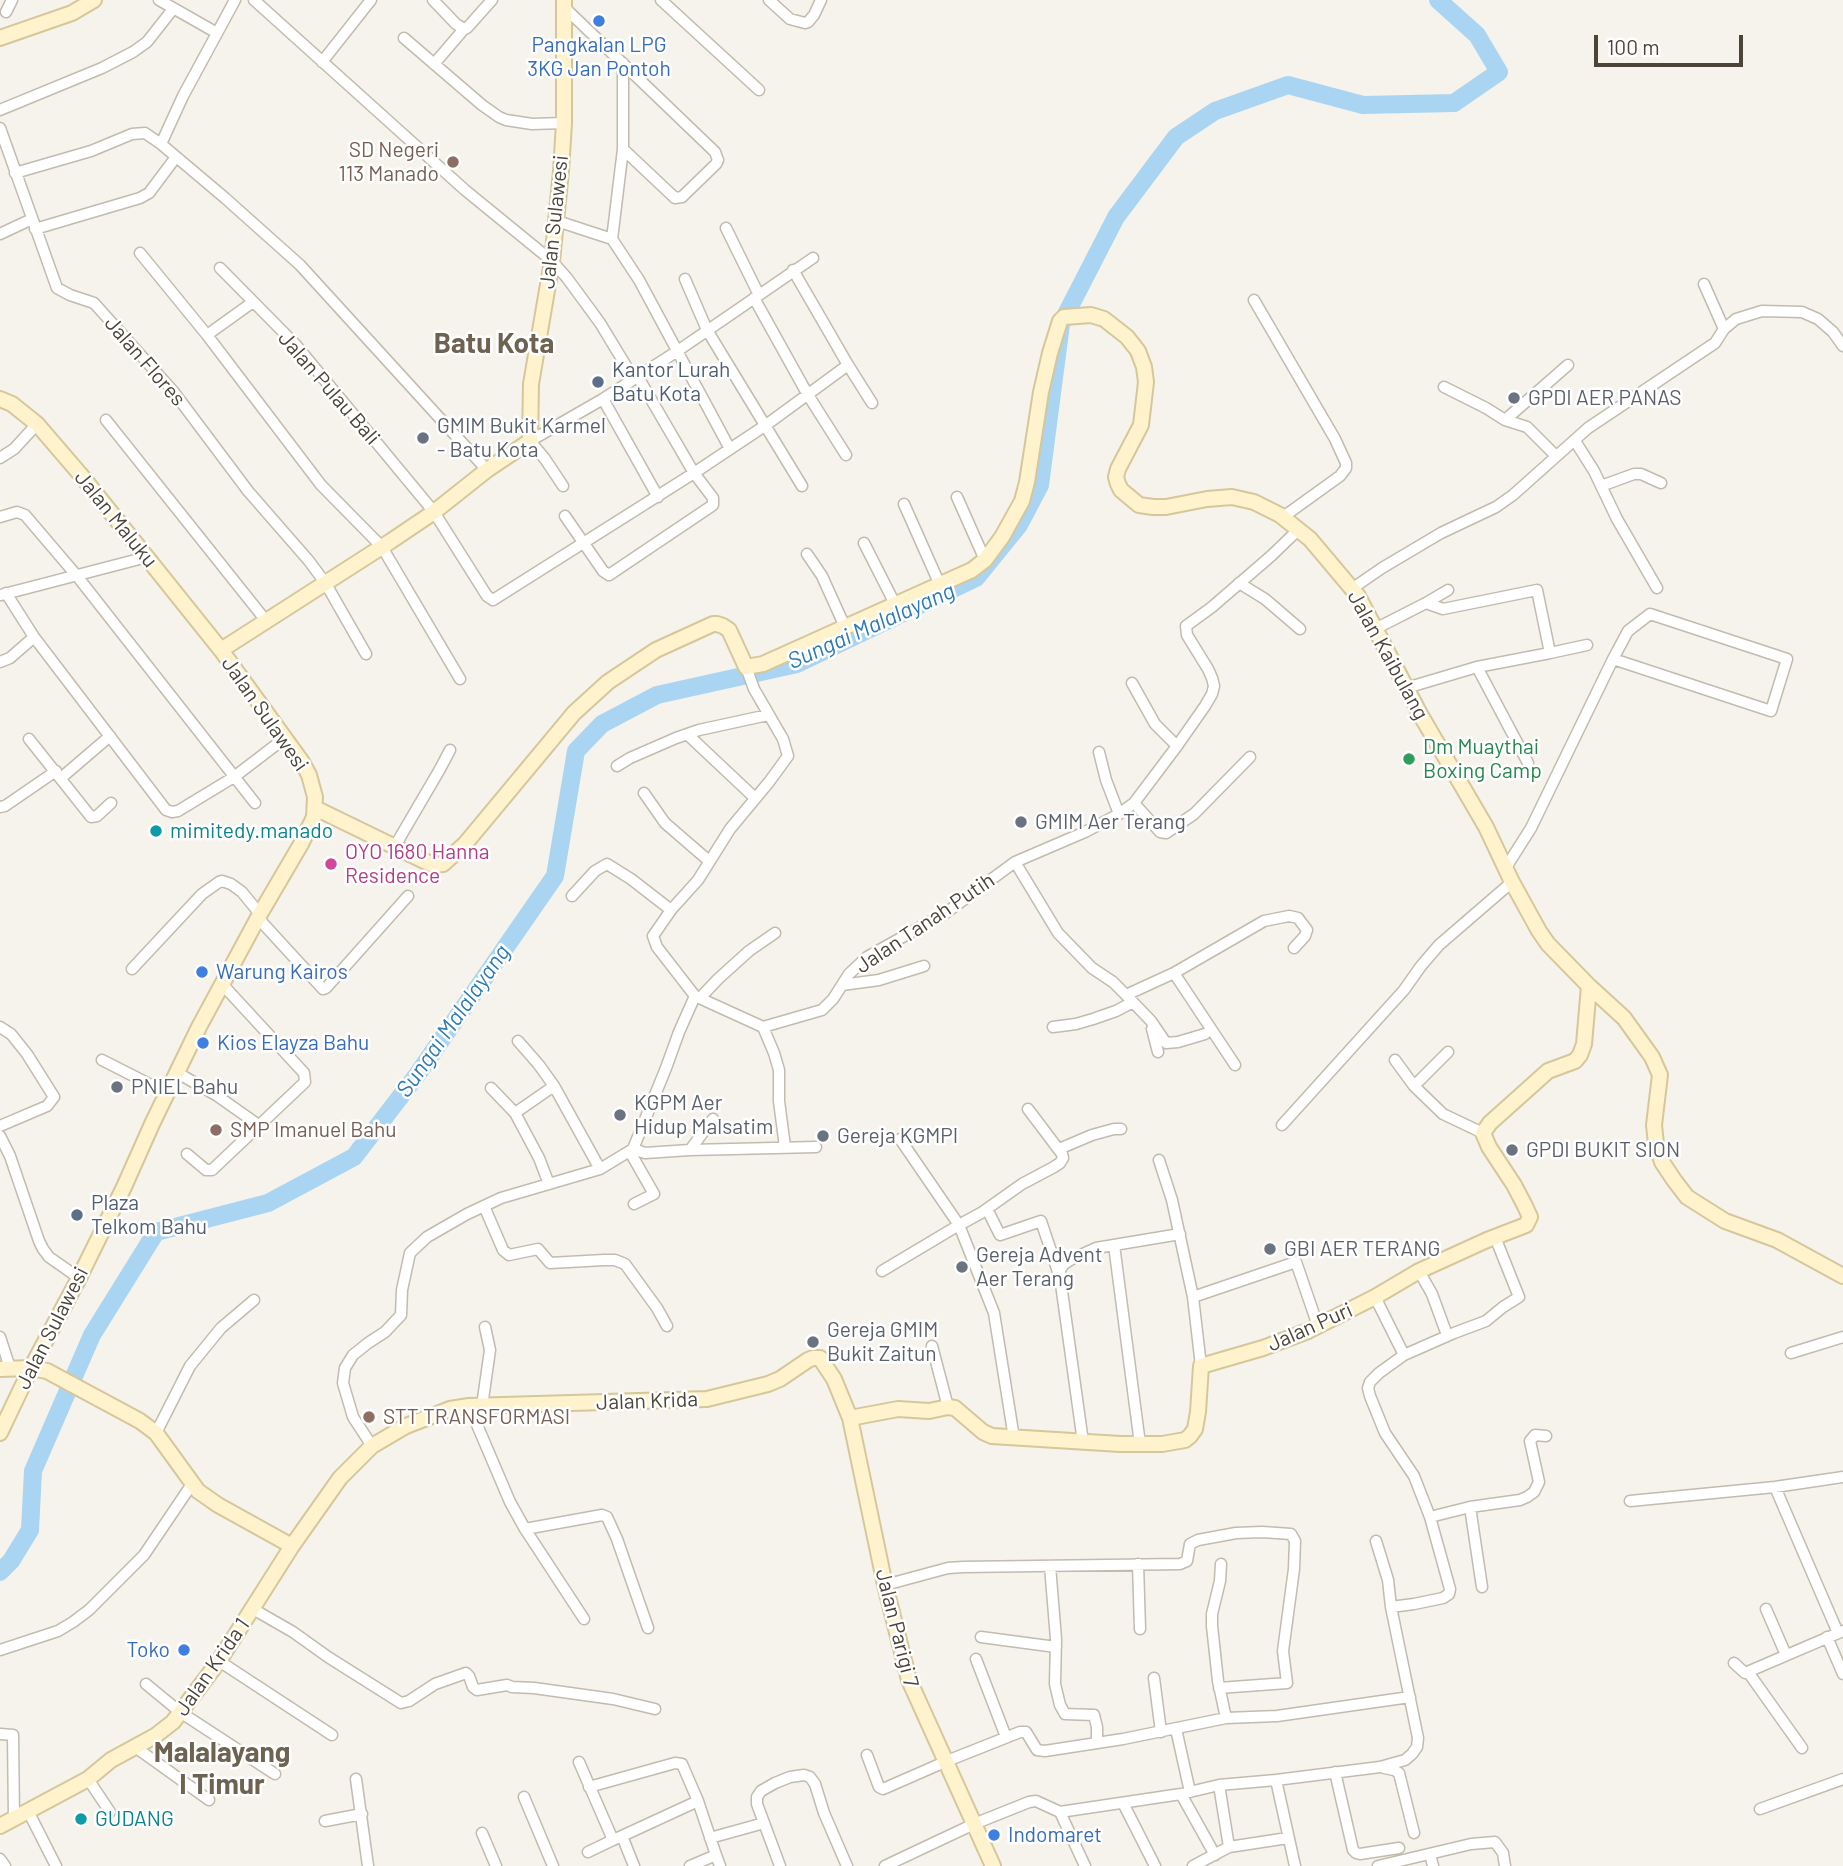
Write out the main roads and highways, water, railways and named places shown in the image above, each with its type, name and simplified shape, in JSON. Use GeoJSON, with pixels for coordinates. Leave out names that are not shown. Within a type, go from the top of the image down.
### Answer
{"type":"FeatureCollection","features":[{"type":"Feature","properties":{"kind":"waterway","name":"Sungai Malalayang"},"geometry":{"type":"LineString","coordinates":[[0,1572],[11,1561],[30,1530],[33,1471],[92,1335],[156,1232],[268,1203],[354,1157],[417,1075],[555,876],[576,751],[602,724],[657,695],[797,664],[976,578],[1019,525],[1040,485],[1061,324],[1116,217],[1176,137],[1215,111],[1288,85],[1363,105],[1454,103],[1499,72],[1477,35],[1438,0]]}},
{"type":"Feature","properties":{"kind":"place","name":"Pangkalan LPG 3KG Jan Pontoh"},"geometry":{"type":"Point","coordinates":[599,21]}},
{"type":"Feature","properties":{"kind":"place","name":"SD Negeri 113 Manado"},"geometry":{"type":"Point","coordinates":[453,162]}},
{"type":"Feature","properties":{"kind":"place","name":"Kantor Lurah Batu Kota"},"geometry":{"type":"Point","coordinates":[598,382]}},
{"type":"Feature","properties":{"kind":"place","name":"GPDI AER PANAS"},"geometry":{"type":"Point","coordinates":[1514,398]}},
{"type":"Feature","properties":{"kind":"place","name":"GMIM Bukit Karmel - Batu Kota"},"geometry":{"type":"Point","coordinates":[423,438]}},
{"type":"Feature","properties":{"kind":"place","name":"Dm Muaythai Boxing Camp"},"geometry":{"type":"Point","coordinates":[1409,759]}},
{"type":"Feature","properties":{"kind":"place","name":"GMIM Aer Terang"},"geometry":{"type":"Point","coordinates":[1021,822]}},
{"type":"Feature","properties":{"kind":"place","name":"mimitedy.manado"},"geometry":{"type":"Point","coordinates":[156,831]}},
{"type":"Feature","properties":{"kind":"place","name":"OYO 1680 Hanna Residence"},"geometry":{"type":"Point","coordinates":[331,864]}},
{"type":"Feature","properties":{"kind":"place","name":"Warung Kairos"},"geometry":{"type":"Point","coordinates":[202,972]}},
{"type":"Feature","properties":{"kind":"place","name":"Kios Elayza Bahu"},"geometry":{"type":"Point","coordinates":[203,1043]}},
{"type":"Feature","properties":{"kind":"place","name":"PNIEL Bahu"},"geometry":{"type":"Point","coordinates":[117,1087]}},
{"type":"Feature","properties":{"kind":"place","name":"KGPM Aer Hidup Malsatim"},"geometry":{"type":"Point","coordinates":[620,1115]}},
{"type":"Feature","properties":{"kind":"place","name":"SMP Imanuel Bahu"},"geometry":{"type":"Point","coordinates":[216,1130]}},
{"type":"Feature","properties":{"kind":"place","name":"Gereja KGMPI"},"geometry":{"type":"Point","coordinates":[823,1136]}},
{"type":"Feature","properties":{"kind":"place","name":"GPDI BUKIT SION"},"geometry":{"type":"Point","coordinates":[1512,1150]}},
{"type":"Feature","properties":{"kind":"place","name":"Plaza Telkom Bahu"},"geometry":{"type":"Point","coordinates":[77,1215]}},
{"type":"Feature","properties":{"kind":"place","name":"GBI AER TERANG"},"geometry":{"type":"Point","coordinates":[1270,1249]}},
{"type":"Feature","properties":{"kind":"place","name":"Gereja Advent Aer Terang"},"geometry":{"type":"Point","coordinates":[962,1267]}},
{"type":"Feature","properties":{"kind":"place","name":"Gereja GMIM Bukit Zaitun"},"geometry":{"type":"Point","coordinates":[813,1342]}},
{"type":"Feature","properties":{"kind":"place","name":"STT TRANSFORMASI"},"geometry":{"type":"Point","coordinates":[369,1417]}},
{"type":"Feature","properties":{"kind":"place","name":"Toko"},"geometry":{"type":"Point","coordinates":[184,1650]}},
{"type":"Feature","properties":{"kind":"place","name":"GUDANG"},"geometry":{"type":"Point","coordinates":[81,1819]}},
{"type":"Feature","properties":{"kind":"place","name":"Indomaret"},"geometry":{"type":"Point","coordinates":[994,1835]}},
{"type":"Feature","properties":{"kind":"district","name":"Batu Kota"},"geometry":{"type":"Point","coordinates":[494,344]}},
{"type":"Feature","properties":{"kind":"district","name":"Malalayang I Timur"},"geometry":{"type":"Point","coordinates":[222,1769]}}]}
